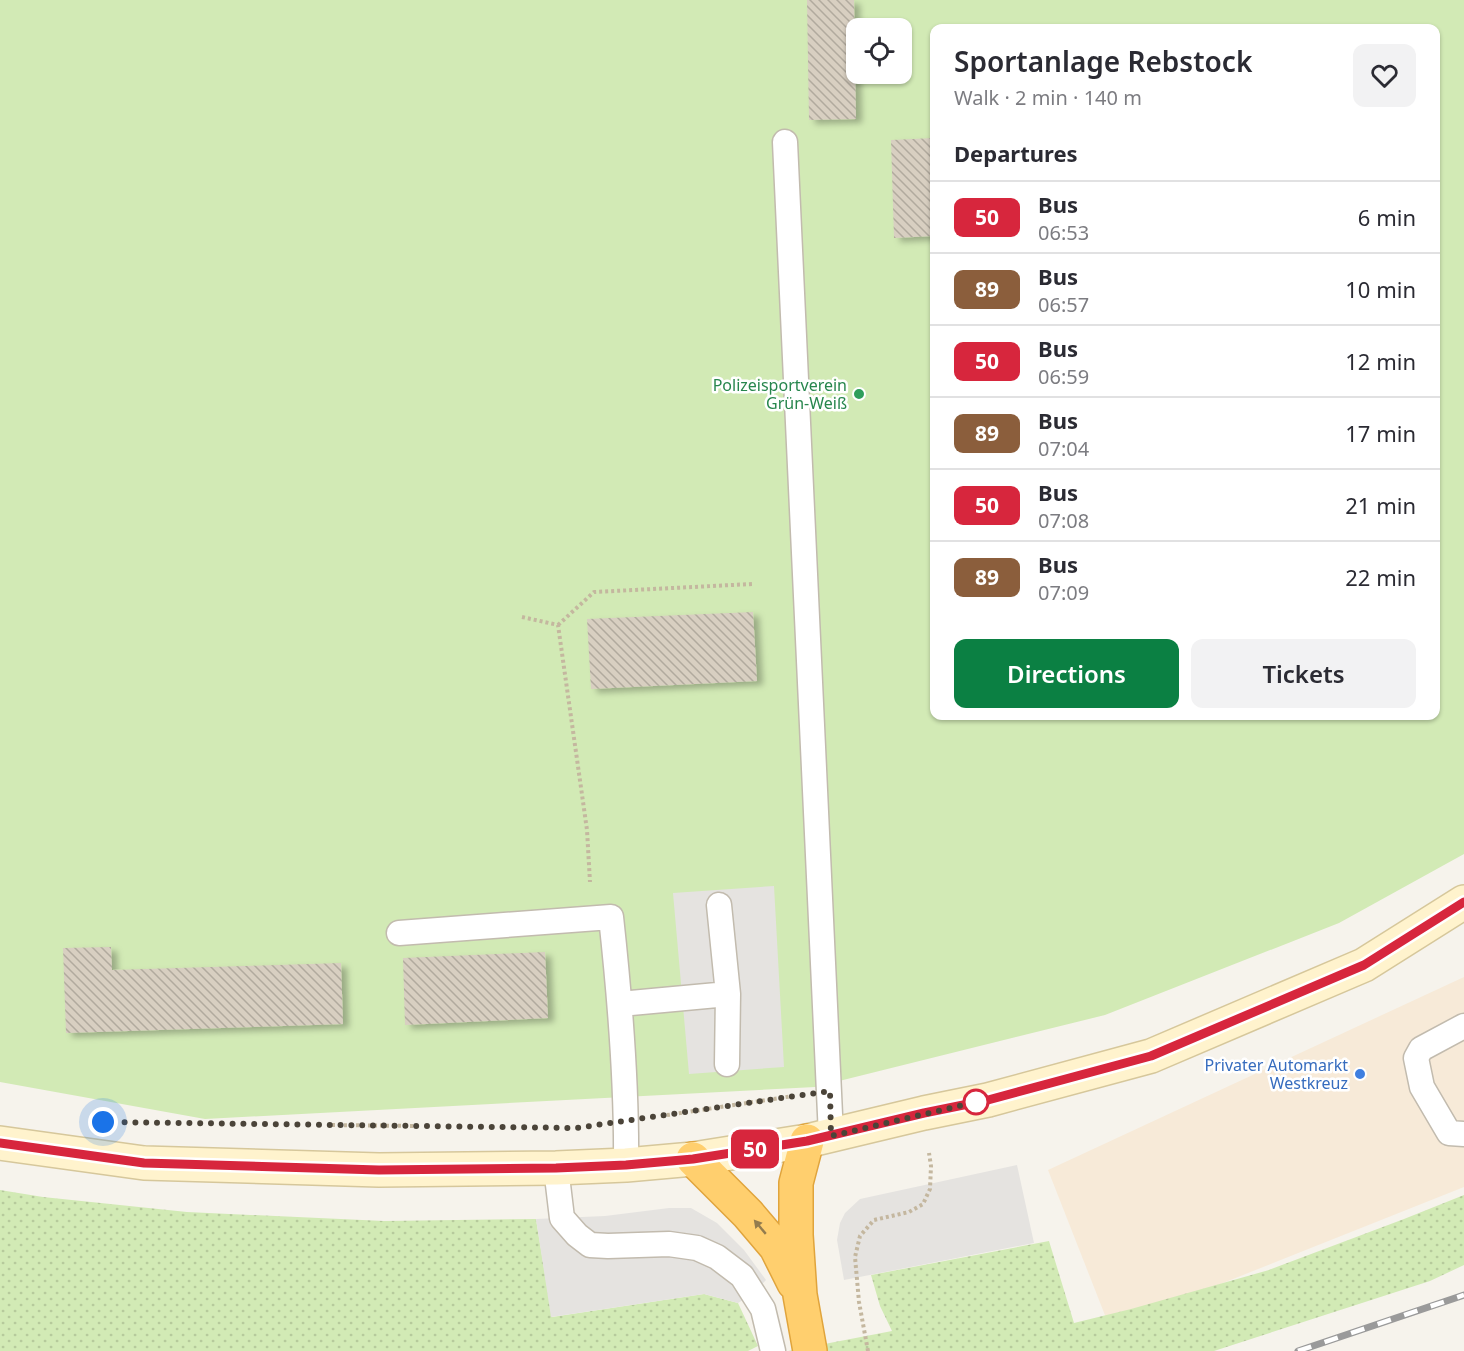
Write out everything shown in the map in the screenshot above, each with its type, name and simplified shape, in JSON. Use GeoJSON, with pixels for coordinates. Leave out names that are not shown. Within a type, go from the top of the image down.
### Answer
{"type":"FeatureCollection","features":[{"type":"Feature","properties":{"kind":"highway"},"geometry":{"type":"LineString","coordinates":[[810,1351],[800,1295],[796,1235],[796,1183],[819,1138]]}},
{"type":"Feature","properties":{"kind":"highway"},"geometry":{"type":"LineString","coordinates":[[693,1159],[748,1214],[776,1247],[800,1295]]}},
{"type":"Feature","properties":{"kind":"main road"},"geometry":{"type":"LineString","coordinates":[[0,1143],[144,1163],[379,1170],[556,1168],[693,1159],[819,1138],[988,1100],[1151,1056],[1364,965],[1464,902]]}},
{"type":"Feature","properties":{"kind":"lane"},"geometry":{"type":"LineString","coordinates":[[785,142],[830,1091],[819,1138]]}},
{"type":"Feature","properties":{"kind":"lane"},"geometry":{"type":"LineString","coordinates":[[719,905],[728,994],[727,1064]]}},
{"type":"Feature","properties":{"kind":"lane"},"geometry":{"type":"LineString","coordinates":[[399,933],[611,917],[620,1004],[627,1121],[626,1165]]}},
{"type":"Feature","properties":{"kind":"lane"},"geometry":{"type":"LineString","coordinates":[[620,1004],[728,994]]}},
{"type":"Feature","properties":{"kind":"lane"},"geometry":{"type":"LineString","coordinates":[[1464,1026],[1422,1049],[1416,1058],[1422,1087],[1449,1133],[1464,1134]]}},
{"type":"Feature","properties":{"kind":"lane"},"geometry":{"type":"LineString","coordinates":[[556,1168],[562,1218],[577,1235],[590,1245],[669,1244],[697,1248],[717,1257],[742,1276],[763,1309],[773,1351]]}},
{"type":"Feature","properties":{"kind":"path"},"geometry":{"type":"LineString","coordinates":[[558,625],[594,592],[752,584]]}},
{"type":"Feature","properties":{"kind":"path"},"geometry":{"type":"LineString","coordinates":[[522,617],[558,625]]}},
{"type":"Feature","properties":{"kind":"path"},"geometry":{"type":"LineString","coordinates":[[558,625],[587,830],[593,918]]}},
{"type":"Feature","properties":{"kind":"path"},"geometry":{"type":"LineString","coordinates":[[627,1121],[830,1091]]}},
{"type":"Feature","properties":{"kind":"path"},"geometry":{"type":"LineString","coordinates":[[868,1351],[855,1257],[860,1236],[874,1220],[909,1212],[923,1204],[930,1189],[931,1166],[924,1113]]}},
{"type":"Feature","properties":{"kind":"path"},"geometry":{"type":"LineString","coordinates":[[328,1125],[422,1126]]}},
{"type":"Feature","properties":{"kind":"shaded area"},"geometry":{"type":"Polygon","coordinates":[[[774,886],[784,1067],[689,1074],[673,893],[774,886]]]}},
{"type":"Feature","properties":{"kind":"shaded area","name":"Privater Automarkt Westkreuz"},"geometry":{"type":"Polygon","coordinates":[[[1464,977],[1464,1187],[1110,1328],[1048,1170],[1464,977]]]}},
{"type":"Feature","properties":{"kind":"shaded area"},"geometry":{"type":"Polygon","coordinates":[[[1017,1165],[1034,1243],[844,1280],[837,1240],[840,1223],[845,1213],[860,1199],[1017,1165]]]}},
{"type":"Feature","properties":{"kind":"shaded area"},"geometry":{"type":"Polygon","coordinates":[[[669,1208],[691,1208],[717,1223],[744,1250],[766,1280],[753,1294],[738,1303],[704,1294],[551,1317],[536,1219],[605,1216],[669,1208]]]}},
{"type":"Feature","properties":{"kind":"green space"},"geometry":{"type":"Polygon","coordinates":[[[0,0],[1464,0],[1464,854],[1339,923],[1105,1015],[815,1087],[205,1119],[0,1082],[0,0]]]}},
{"type":"Feature","properties":{"kind":"green space"},"geometry":{"type":"Polygon","coordinates":[[[0,1190],[43,1197],[187,1212],[384,1221],[536,1219],[552,1317],[704,1294],[738,1303],[758,1346],[748,1351],[0,1351],[0,1190]]]}},
{"type":"Feature","properties":{"kind":"green space"},"geometry":{"type":"Polygon","coordinates":[[[1464,1195],[1464,1265],[1430,1281],[1214,1351],[788,1351],[892,1331],[880,1306],[871,1275],[1049,1241],[1074,1323],[1269,1270],[1464,1195]]]}},
{"type":"Feature","properties":{"kind":"building"},"geometry":{"type":"Polygon","coordinates":[[[807,0],[854,0],[854,18],[846,18],[846,84],[855,84],[856,119],[809,120],[807,0]]]}},
{"type":"Feature","properties":{"kind":"building"},"geometry":{"type":"Polygon","coordinates":[[[930,138],[930,236],[894,238],[891,140],[930,138]]]}},
{"type":"Feature","properties":{"kind":"building"},"geometry":{"type":"Polygon","coordinates":[[[753,612],[757,681],[591,689],[587,619],[753,612]]]}},
{"type":"Feature","properties":{"kind":"building"},"geometry":{"type":"Polygon","coordinates":[[[111,947],[112,970],[341,963],[343,1024],[66,1033],[63,948],[111,947]]]}},
{"type":"Feature","properties":{"kind":"building"},"geometry":{"type":"Polygon","coordinates":[[[545,952],[548,1018],[405,1025],[403,958],[545,952]]]}},
{"type":"Feature","properties":{"kind":"railway"},"geometry":{"type":"LineString","coordinates":[[1298,1351],[1464,1295]]}},
{"type":"Feature","properties":{"kind":"bus line","name":"50"},"geometry":{"type":"LineString","coordinates":[[0,1143],[144,1163],[379,1170],[626,1165],[693,1159],[807,1141],[988,1100],[1151,1056],[1364,965],[1464,902]]}},
{"type":"Feature","properties":{"kind":"place","name":"Polizeisportverein Grün-Weiß"},"geometry":{"type":"Point","coordinates":[859,394]}},
{"type":"Feature","properties":{"kind":"place","name":"Privater Automarkt Westkreuz"},"geometry":{"type":"Point","coordinates":[1360,1074]}},
{"type":"Feature","properties":{"kind":"route"},"geometry":{"type":"LineString","coordinates":[[103,1122],[576,1128],[830,1091],[831,1136],[976,1102]]}}]}
